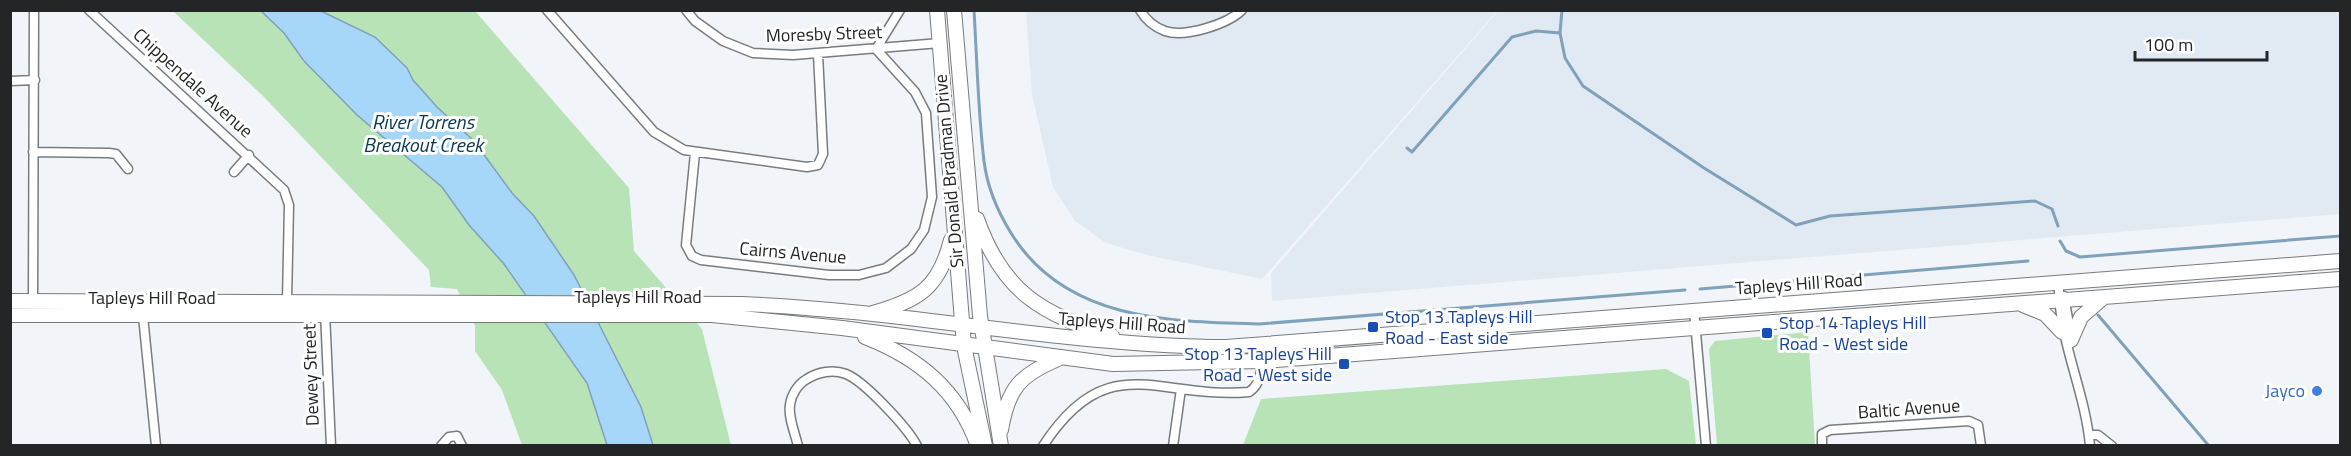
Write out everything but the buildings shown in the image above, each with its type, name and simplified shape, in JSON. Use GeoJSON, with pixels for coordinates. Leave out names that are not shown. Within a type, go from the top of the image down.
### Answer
{"type":"FeatureCollection","features":[{"type":"Feature","properties":{"kind":"main road","name":"Sir Donald Bradman Drive"},"geometry":{"type":"LineString","coordinates":[[937,10],[964,346],[985,446]]}},
{"type":"Feature","properties":{"kind":"main road","name":"Sir Donald Bradman Drive"},"geometry":{"type":"LineString","coordinates":[[954,10],[981,328],[1000,442]]}},
{"type":"Feature","properties":{"kind":"main road"},"geometry":{"type":"LineString","coordinates":[[955,25],[940,43],[958,70]]}},
{"type":"Feature","properties":{"kind":"main road"},"geometry":{"type":"LineString","coordinates":[[971,200],[993,257],[1018,288],[1043,308],[1069,323],[1141,345]]}},
{"type":"Feature","properties":{"kind":"main road"},"geometry":{"type":"LineString","coordinates":[[865,315],[901,305],[930,286],[943,265],[954,227]]}},
{"type":"Feature","properties":{"kind":"main road","name":"Tapleys Hill Road"},"geometry":{"type":"LineString","coordinates":[[376,309],[513,316],[627,309],[764,305],[1141,345],[1226,347],[2340,261]]}},
{"type":"Feature","properties":{"kind":"main road","name":"Tapleys Hill Road"},"geometry":{"type":"LineString","coordinates":[[10,301],[33,308],[376,309],[499,303],[627,309],[739,316],[842,328],[984,349],[1134,365],[1262,362],[2340,279]]}},
{"type":"Feature","properties":{"kind":"main road"},"geometry":{"type":"LineString","coordinates":[[2018,303],[2045,314],[2067,336],[2080,317],[2106,296]]}},
{"type":"Feature","properties":{"kind":"main road","name":"Tapleys Hill Road"},"geometry":{"type":"LineString","coordinates":[[10,315],[33,308]]}},
{"type":"Feature","properties":{"kind":"main road"},"geometry":{"type":"LineString","coordinates":[[842,328],[896,350],[928,372],[957,402],[978,446]]}},
{"type":"Feature","properties":{"kind":"main road"},"geometry":{"type":"LineString","coordinates":[[1000,442],[1004,412],[1016,385],[1035,369],[1060,358]]}},
{"type":"Feature","properties":{"kind":"street"},"geometry":{"type":"LineString","coordinates":[[33,308],[34,10]]}},
{"type":"Feature","properties":{"kind":"street","name":"Chippendale Avenue"},"geometry":{"type":"LineString","coordinates":[[89,10],[281,185],[288,197],[287,309]]}},
{"type":"Feature","properties":{"kind":"street"},"geometry":{"type":"LineString","coordinates":[[548,10],[654,132],[695,153],[807,167],[818,165],[823,154],[818,54]]}},
{"type":"Feature","properties":{"kind":"street","name":"Moresby Street"},"geometry":{"type":"LineString","coordinates":[[686,10],[695,21],[723,41],[753,53],[818,54],[940,43]]}},
{"type":"Feature","properties":{"kind":"street"},"geometry":{"type":"LineString","coordinates":[[876,49],[900,10]]}},
{"type":"Feature","properties":{"kind":"street"},"geometry":{"type":"LineString","coordinates":[[1140,10],[1151,25],[1168,33],[1214,27],[1234,18],[1242,10]]}},
{"type":"Feature","properties":{"kind":"street","name":"Cairns Avenue"},"geometry":{"type":"LineString","coordinates":[[695,153],[686,245],[692,256],[701,260],[829,275],[859,275],[886,268],[911,249],[920,237],[932,197],[926,112],[915,92],[876,49]]}},
{"type":"Feature","properties":{"kind":"street"},"geometry":{"type":"LineString","coordinates":[[10,81],[35,80]]}},
{"type":"Feature","properties":{"kind":"street"},"geometry":{"type":"LineString","coordinates":[[33,152],[116,154],[128,169]]}},
{"type":"Feature","properties":{"kind":"street","name":"Chippendale Avenue"},"geometry":{"type":"LineString","coordinates":[[234,172],[249,155]]}},
{"type":"Feature","properties":{"kind":"street"},"geometry":{"type":"LineString","coordinates":[[2059,282],[2067,336],[2090,446]]}},
{"type":"Feature","properties":{"kind":"street"},"geometry":{"type":"LineString","coordinates":[[143,309],[156,446]]}},
{"type":"Feature","properties":{"kind":"street","name":"Dewey Street"},"geometry":{"type":"LineString","coordinates":[[325,309],[331,446]]}},
{"type":"Feature","properties":{"kind":"street"},"geometry":{"type":"LineString","coordinates":[[1694,310],[1706,446]]}},
{"type":"Feature","properties":{"kind":"street"},"geometry":{"type":"LineString","coordinates":[[1043,446],[1084,400],[1117,385],[1146,384],[1181,389],[1250,392],[1255,388],[1262,362],[1261,343]]}},
{"type":"Feature","properties":{"kind":"street"},"geometry":{"type":"LineString","coordinates":[[798,446],[789,406],[791,398],[797,388],[813,375],[836,372],[853,378],[897,419],[917,446]]}},
{"type":"Feature","properties":{"kind":"street"},"geometry":{"type":"LineString","coordinates":[[1173,446],[1181,389]]}},
{"type":"Feature","properties":{"kind":"street","name":"Baltic Avenue"},"geometry":{"type":"LineString","coordinates":[[1821,446],[1822,434],[1830,430],[1970,421],[1978,425],[1981,446]]}},
{"type":"Feature","properties":{"kind":"street"},"geometry":{"type":"LineString","coordinates":[[2089,435],[2098,435],[2112,446]]}},
{"type":"Feature","properties":{"kind":"street"},"geometry":{"type":"LineString","coordinates":[[441,446],[449,437],[457,436],[462,446]]}},
{"type":"Feature","properties":{"kind":"shaded area"},"geometry":{"type":"Polygon","coordinates":[[[1026,11],[1497,11],[1262,279],[1147,255],[1106,243],[1075,221],[1053,187],[1032,94],[1026,11]]]}},
{"type":"Feature","properties":{"kind":"shaded area"},"geometry":{"type":"Polygon","coordinates":[[[1498,11],[2340,11],[2340,214],[1272,301],[1271,273],[1498,11]]]}},
{"type":"Feature","properties":{"kind":"green space"},"geometry":{"type":"Polygon","coordinates":[[[173,11],[475,11],[629,188],[634,251],[702,329],[731,445],[522,445],[502,390],[475,351],[475,326],[457,289],[431,287],[429,270],[263,96],[173,11]]]}},
{"type":"Feature","properties":{"kind":"green space"},"geometry":{"type":"Polygon","coordinates":[[[1808,332],[1815,445],[1717,445],[1709,349],[1715,341],[1808,332]]]}},
{"type":"Feature","properties":{"kind":"green space"},"geometry":{"type":"Polygon","coordinates":[[[1666,369],[1689,381],[1696,445],[1243,445],[1261,399],[1666,369]]]}},
{"type":"Feature","properties":{"kind":"water","name":"River Torrens Breakout Creek"},"geometry":{"type":"Polygon","coordinates":[[[261,11],[321,11],[375,37],[407,68],[413,80],[437,107],[474,141],[512,193],[534,216],[574,275],[641,407],[653,445],[607,445],[587,383],[504,264],[469,225],[442,187],[357,115],[304,61],[284,33],[261,11]]]}},
{"type":"Feature","properties":{"kind":"waterway"},"geometry":{"type":"LineString","coordinates":[[974,10],[982,142],[985,170],[994,198],[1011,233],[1033,262],[1059,284],[1089,299],[1121,310],[1155,317],[1259,324],[1685,290]]}},
{"type":"Feature","properties":{"kind":"waterway"},"geometry":{"type":"LineString","coordinates":[[1562,10],[1560,33],[1565,58],[1583,86],[1704,168],[1796,225],[1830,216],[2035,201],[2052,209],[2058,226]]}},
{"type":"Feature","properties":{"kind":"waterway"},"geometry":{"type":"LineString","coordinates":[[1407,148],[1412,152],[1512,37],[1536,31],[1560,33]]}},
{"type":"Feature","properties":{"kind":"waterway"},"geometry":{"type":"LineString","coordinates":[[2060,241],[2066,251],[2080,257],[2340,236]]}},
{"type":"Feature","properties":{"kind":"waterway"},"geometry":{"type":"LineString","coordinates":[[1700,289],[2028,261]]}},
{"type":"Feature","properties":{"kind":"waterway"},"geometry":{"type":"LineString","coordinates":[[2098,315],[2209,446]]}},
{"type":"Feature","properties":{"kind":"place","name":"Stop 13 Tapleys Hill Road - East side"},"geometry":{"type":"Point","coordinates":[1373,327]}},
{"type":"Feature","properties":{"kind":"place","name":"Stop 14 Tapleys Hill Road - West side"},"geometry":{"type":"Point","coordinates":[1767,333]}},
{"type":"Feature","properties":{"kind":"place","name":"Stop 13 Tapleys Hill Road - West side"},"geometry":{"type":"Point","coordinates":[1344,364]}},
{"type":"Feature","properties":{"kind":"place","name":"Jayco"},"geometry":{"type":"Point","coordinates":[2317,391]}}]}
